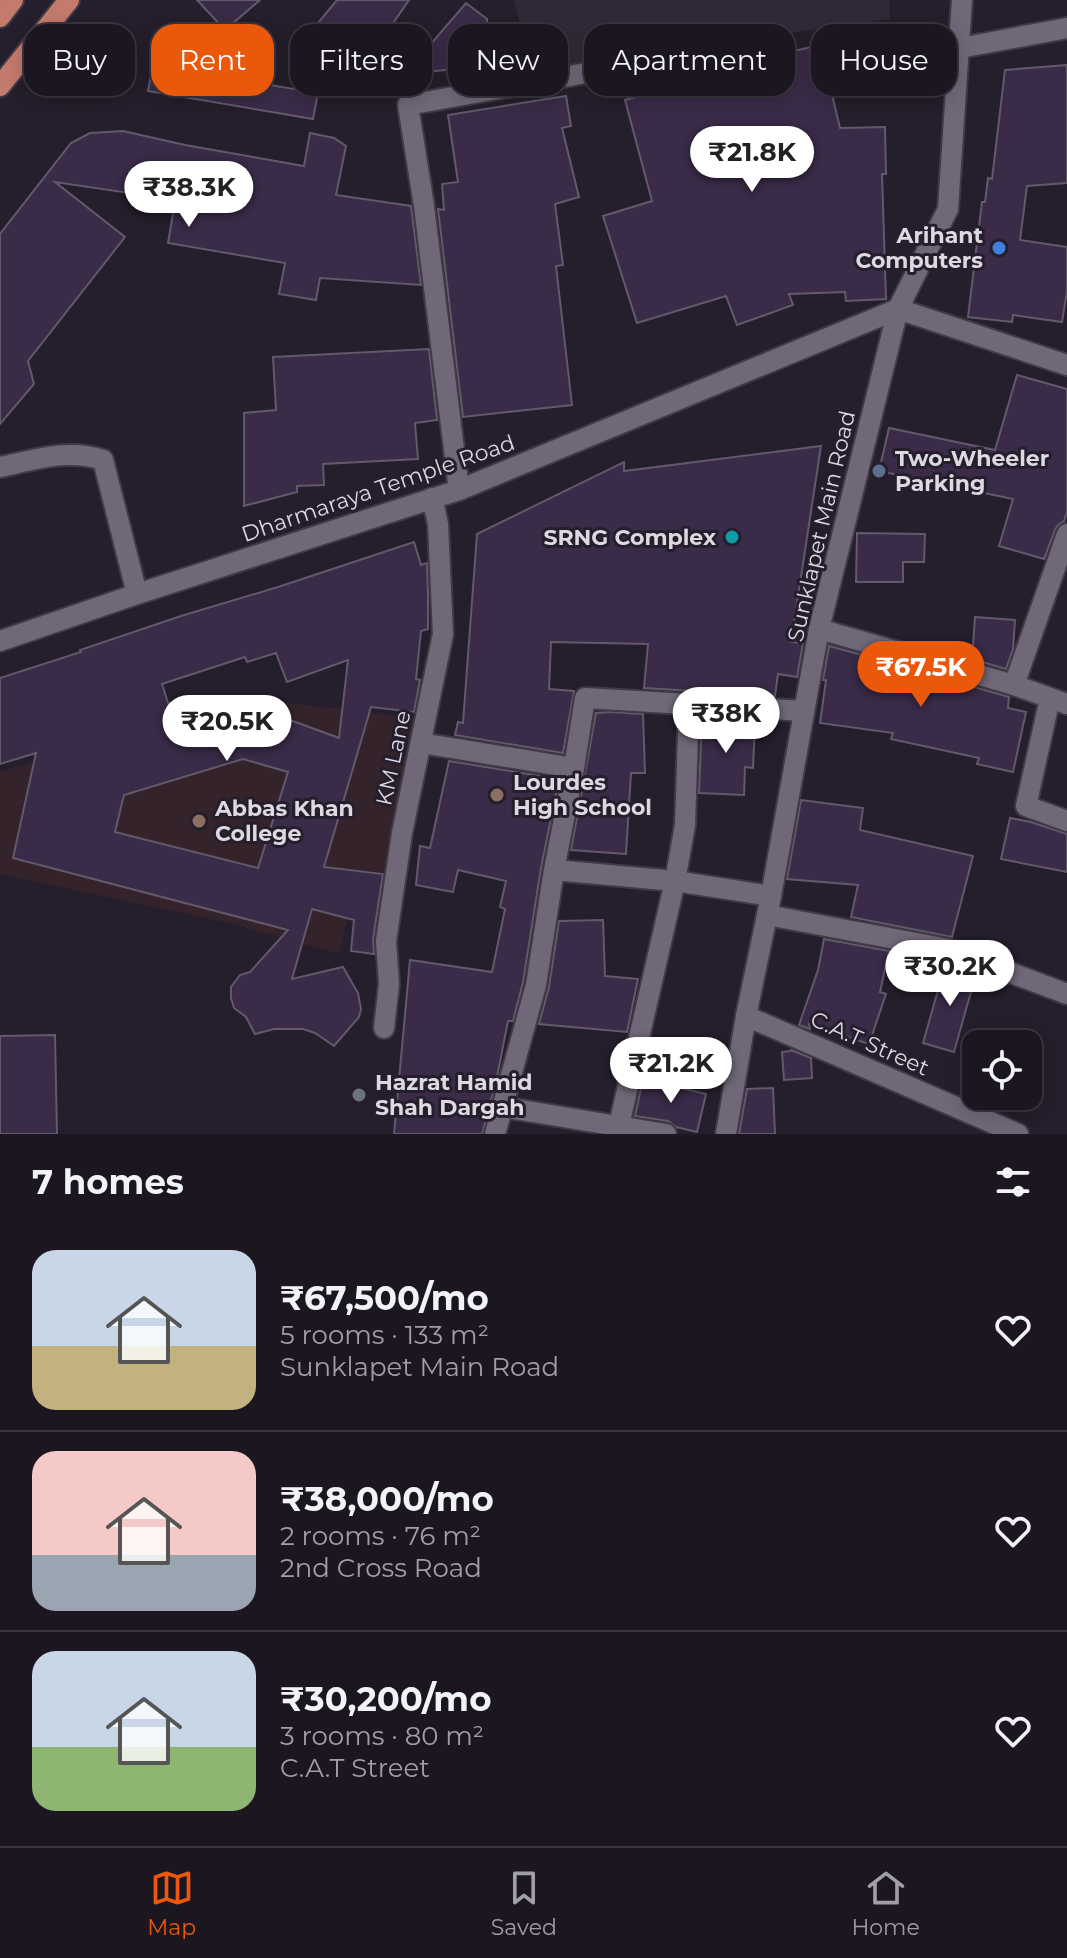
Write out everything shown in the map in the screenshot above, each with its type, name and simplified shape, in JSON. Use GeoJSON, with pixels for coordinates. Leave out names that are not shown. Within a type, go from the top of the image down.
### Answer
{"type":"FeatureCollection","features":[{"type":"Feature","properties":{"kind":"main road"},"geometry":{"type":"LineString","coordinates":[[0,17],[13,0]]}},
{"type":"Feature","properties":{"kind":"main road"},"geometry":{"type":"LineString","coordinates":[[0,86],[69,0]]}},
{"type":"Feature","properties":{"kind":"street","name":"Sunklapet Main Road"},"geometry":{"type":"LineString","coordinates":[[726,1134],[819,629],[898,309],[948,209],[962,0]]}},
{"type":"Feature","properties":{"kind":"street"},"geometry":{"type":"LineString","coordinates":[[960,48],[1067,28]]}},
{"type":"Feature","properties":{"kind":"street"},"geometry":{"type":"LineString","coordinates":[[459,490],[424,206],[408,105],[584,73]]}},
{"type":"Feature","properties":{"kind":"street"},"geometry":{"type":"LineString","coordinates":[[898,309],[1067,365]]}},
{"type":"Feature","properties":{"kind":"street","name":"Dharmaraya Temple Road"},"geometry":{"type":"LineString","coordinates":[[0,641],[459,490],[898,309]]}},
{"type":"Feature","properties":{"kind":"street"},"geometry":{"type":"LineString","coordinates":[[0,467],[57,455],[89,455],[103,460],[137,594]]}},
{"type":"Feature","properties":{"kind":"street","name":"KM Lane"},"geometry":{"type":"LineString","coordinates":[[384,1028],[389,984],[386,941],[402,833],[443,634],[438,524],[432,498]]}},
{"type":"Feature","properties":{"kind":"street"},"geometry":{"type":"LineString","coordinates":[[1014,685],[1061,571],[1067,534]]}},
{"type":"Feature","properties":{"kind":"street"},"geometry":{"type":"LineString","coordinates":[[819,629],[1014,685],[1058,701],[1026,806],[1067,821]]}},
{"type":"Feature","properties":{"kind":"street"},"geometry":{"type":"LineString","coordinates":[[495,1134],[536,985],[585,698],[804,711]]}},
{"type":"Feature","properties":{"kind":"street"},"geometry":{"type":"LineString","coordinates":[[618,1130],[685,825],[689,704]]}},
{"type":"Feature","properties":{"kind":"street"},"geometry":{"type":"LineString","coordinates":[[421,743],[574,768]]}},
{"type":"Feature","properties":{"kind":"street"},"geometry":{"type":"LineString","coordinates":[[554,870],[675,881],[948,949],[1067,994]]}},
{"type":"Feature","properties":{"kind":"street","name":"C.A.T Street"},"geometry":{"type":"LineString","coordinates":[[746,1016],[1018,1134]]}},
{"type":"Feature","properties":{"kind":"street"},"geometry":{"type":"LineString","coordinates":[[503,1107],[618,1130],[666,1134]]}},
{"type":"Feature","properties":{"kind":"shaded area"},"geometry":{"type":"Polygon","coordinates":[[[514,0],[889,0],[890,19],[854,24],[811,24],[811,30],[795,32],[795,24],[584,24],[584,62],[568,64],[568,24],[520,24],[514,0]]]}},
{"type":"Feature","properties":{"kind":"shaded area","name":"Abbas Khan College"},"geometry":{"type":"Polygon","coordinates":[[[248,698],[414,718],[389,873],[359,870],[339,954],[229,923],[0,874],[0,772],[248,698]]]}},
{"type":"Feature","properties":{"kind":"building"},"geometry":{"type":"Polygon","coordinates":[[[197,0],[260,0],[232,24],[219,24],[197,0]]]}},
{"type":"Feature","properties":{"kind":"building"},"geometry":{"type":"Polygon","coordinates":[[[337,0],[409,0],[392,24],[317,24],[337,0]]]}},
{"type":"Feature","properties":{"kind":"building"},"geometry":{"type":"Polygon","coordinates":[[[466,3],[487,19],[487,24],[448,24],[448,70],[432,71],[432,43],[466,3]]]}},
{"type":"Feature","properties":{"kind":"building"},"geometry":{"type":"Polygon","coordinates":[[[811,47],[811,96],[832,96],[840,128],[885,127],[886,174],[882,174],[886,299],[846,301],[845,292],[789,294],[793,305],[737,325],[726,296],[637,323],[603,216],[652,201],[625,100],[640,96],[795,96],[795,51],[811,47]]]}},
{"type":"Feature","properties":{"kind":"building"},"geometry":{"type":"Polygon","coordinates":[[[1067,65],[1067,183],[1027,186],[1020,240],[1067,247],[1067,291],[1062,322],[1013,315],[1012,322],[968,317],[982,202],[985,202],[988,178],[992,179],[1005,70],[1067,65]]]}},
{"type":"Feature","properties":{"kind":"building"},"geometry":{"type":"Polygon","coordinates":[[[274,86],[290,88],[290,96],[317,96],[313,119],[177,96],[274,96],[274,86]]]}},
{"type":"Feature","properties":{"kind":"building"},"geometry":{"type":"Polygon","coordinates":[[[566,96],[571,126],[562,128],[579,197],[555,204],[563,265],[556,266],[572,405],[463,417],[438,209],[444,210],[442,184],[458,182],[448,115],[566,96]]]}},
{"type":"Feature","properties":{"kind":"building"},"geometry":{"type":"Polygon","coordinates":[[[123,131],[304,166],[310,133],[334,138],[346,146],[336,195],[411,206],[421,285],[320,278],[316,300],[279,294],[285,263],[168,243],[181,166],[156,197],[55,182],[125,237],[28,361],[34,384],[0,424],[0,234],[71,143],[90,133],[123,131]]]}},
{"type":"Feature","properties":{"kind":"building"},"geometry":{"type":"Polygon","coordinates":[[[429,349],[437,420],[415,423],[418,459],[323,464],[324,485],[297,486],[297,492],[244,506],[244,413],[276,410],[273,357],[429,349]]]}},
{"type":"Feature","properties":{"kind":"building"},"geometry":{"type":"Polygon","coordinates":[[[1017,375],[1067,389],[1067,512],[1064,521],[1055,530],[1044,559],[999,546],[1013,499],[879,471],[889,428],[995,450],[1017,375]]]}},
{"type":"Feature","properties":{"kind":"building"},"geometry":{"type":"Polygon","coordinates":[[[821,446],[791,642],[803,643],[797,677],[778,674],[775,696],[644,688],[648,644],[551,642],[549,689],[574,691],[563,753],[455,735],[458,722],[463,723],[477,534],[624,462],[624,471],[821,446]]]}},
{"type":"Feature","properties":{"kind":"building"},"geometry":{"type":"Polygon","coordinates":[[[857,533],[925,534],[924,562],[903,562],[903,582],[856,582],[857,533]]]}},
{"type":"Feature","properties":{"kind":"building"},"geometry":{"type":"Polygon","coordinates":[[[414,542],[421,565],[427,563],[428,629],[421,631],[416,679],[420,680],[414,712],[371,707],[324,867],[383,874],[373,939],[374,954],[351,951],[354,920],[312,909],[292,979],[343,967],[358,993],[361,1009],[359,1017],[334,1046],[303,1029],[274,1029],[255,1034],[246,1017],[234,1008],[231,987],[240,975],[250,972],[288,930],[13,858],[36,753],[0,764],[0,678],[181,616],[414,542]],[[276,653],[247,662],[245,657],[162,684],[180,740],[274,714],[339,738],[348,660],[287,682],[276,653]],[[243,759],[124,795],[115,832],[258,868],[288,772],[243,759]]]}},
{"type":"Feature","properties":{"kind":"building"},"geometry":{"type":"Polygon","coordinates":[[[975,617],[1015,620],[1013,649],[1006,669],[972,659],[975,617]]]}},
{"type":"Feature","properties":{"kind":"building"},"geometry":{"type":"Polygon","coordinates":[[[829,646],[892,663],[891,667],[1009,697],[1008,708],[1026,712],[1013,772],[977,764],[979,758],[891,739],[893,733],[820,723],[829,646]]]}},
{"type":"Feature","properties":{"kind":"building"},"geometry":{"type":"Polygon","coordinates":[[[596,713],[643,714],[645,773],[631,773],[626,854],[571,850],[596,713]]]}},
{"type":"Feature","properties":{"kind":"building"},"geometry":{"type":"Polygon","coordinates":[[[702,718],[755,721],[753,768],[745,767],[744,795],[699,793],[702,718]]]}},
{"type":"Feature","properties":{"kind":"building"},"geometry":{"type":"Polygon","coordinates":[[[449,761],[559,779],[523,982],[513,1021],[508,1021],[482,1134],[394,1134],[410,960],[492,972],[505,909],[500,907],[506,881],[458,870],[453,892],[416,885],[420,846],[430,848],[449,761]]]}},
{"type":"Feature","properties":{"kind":"building"},"geometry":{"type":"Polygon","coordinates":[[[801,800],[863,808],[860,830],[973,856],[952,937],[851,917],[858,885],[787,879],[801,800]]]}},
{"type":"Feature","properties":{"kind":"building"},"geometry":{"type":"Polygon","coordinates":[[[1010,818],[1067,834],[1067,872],[1001,859],[1010,818]]]}},
{"type":"Feature","properties":{"kind":"building"},"geometry":{"type":"Polygon","coordinates":[[[603,920],[605,976],[638,979],[627,1032],[539,1024],[549,987],[559,921],[603,920]]]}},
{"type":"Feature","properties":{"kind":"building"},"geometry":{"type":"Polygon","coordinates":[[[824,939],[889,951],[880,992],[886,994],[869,1044],[809,1024],[810,1029],[799,1025],[818,970],[824,939]]]}},
{"type":"Feature","properties":{"kind":"building"},"geometry":{"type":"Polygon","coordinates":[[[946,962],[976,974],[954,1052],[923,1043],[946,962]]]}},
{"type":"Feature","properties":{"kind":"building"},"geometry":{"type":"Polygon","coordinates":[[[55,1035],[57,1134],[0,1134],[0,1036],[55,1035]]]}},
{"type":"Feature","properties":{"kind":"building"},"geometry":{"type":"Polygon","coordinates":[[[791,1050],[811,1058],[812,1078],[784,1080],[782,1052],[791,1050]]]}},
{"type":"Feature","properties":{"kind":"building"},"geometry":{"type":"Polygon","coordinates":[[[643,1079],[706,1094],[697,1132],[676,1127],[668,1121],[635,1116],[643,1079]]]}},
{"type":"Feature","properties":{"kind":"building"},"geometry":{"type":"Polygon","coordinates":[[[773,1088],[775,1134],[739,1134],[747,1089],[773,1088]]]}},
{"type":"Feature","properties":{"kind":"place","name":"Arihant Computers"},"geometry":{"type":"Point","coordinates":[999,248]}},
{"type":"Feature","properties":{"kind":"place","name":"Two-Wheeler Parking"},"geometry":{"type":"Point","coordinates":[879,471]}},
{"type":"Feature","properties":{"kind":"place","name":"SRNG Complex"},"geometry":{"type":"Point","coordinates":[732,537]}},
{"type":"Feature","properties":{"kind":"place","name":"Lourdes High School"},"geometry":{"type":"Point","coordinates":[497,795]}},
{"type":"Feature","properties":{"kind":"place","name":"Abbas Khan College"},"geometry":{"type":"Point","coordinates":[199,821]}},
{"type":"Feature","properties":{"kind":"place","name":"Hazrat Hamid Shah Dargah"},"geometry":{"type":"Point","coordinates":[359,1095]}}]}
